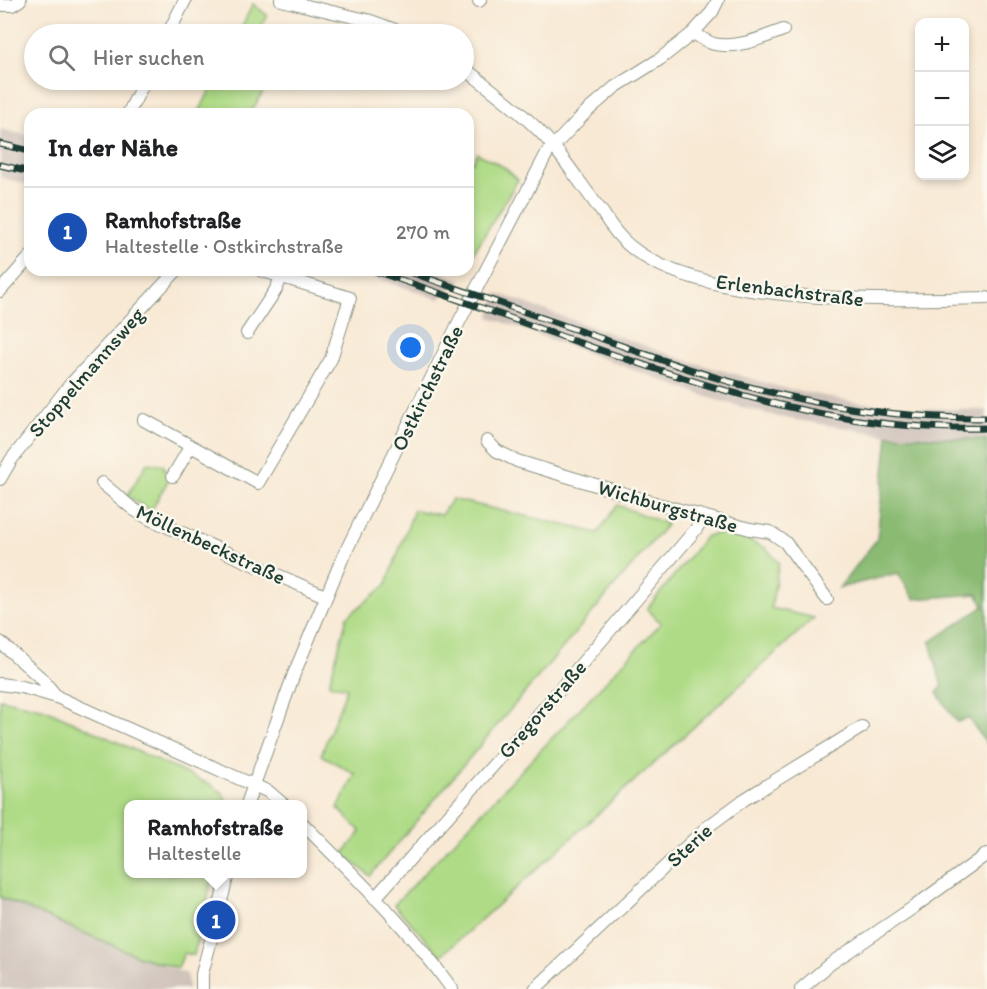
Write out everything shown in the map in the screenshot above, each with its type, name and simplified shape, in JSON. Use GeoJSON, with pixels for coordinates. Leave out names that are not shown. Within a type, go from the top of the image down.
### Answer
{"type":"FeatureCollection","features":[{"type":"Feature","properties":{"kind":"street"},"geometry":{"type":"LineString","coordinates":[[0,5],[12,5],[20,0]]}},
{"type":"Feature","properties":{"kind":"street"},"geometry":{"type":"LineString","coordinates":[[173,24],[185,0]]}},
{"type":"Feature","properties":{"kind":"street"},"geometry":{"type":"LineString","coordinates":[[281,0],[379,24]]}},
{"type":"Feature","properties":{"kind":"street","name":"Ostkirchstraße"},"geometry":{"type":"LineString","coordinates":[[248,800],[325,596],[460,320],[552,145],[615,87],[660,59],[693,33],[712,12],[718,0]]}},
{"type":"Feature","properties":{"kind":"street"},"geometry":{"type":"LineString","coordinates":[[693,33],[712,44],[727,45],[762,38],[783,30]]}},
{"type":"Feature","properties":{"kind":"street","name":"Erlenbachstraße"},"geometry":{"type":"LineString","coordinates":[[474,77],[523,116],[552,145],[618,234],[631,247],[645,257],[681,273],[737,287],[810,296],[873,300],[987,298]]}},
{"type":"Feature","properties":{"kind":"street"},"geometry":{"type":"LineString","coordinates":[[131,108],[140,90]]}},
{"type":"Feature","properties":{"kind":"street"},"geometry":{"type":"LineString","coordinates":[[0,291],[24,264]]}},
{"type":"Feature","properties":{"kind":"street","name":"Stoppelmannsweg"},"geometry":{"type":"LineString","coordinates":[[0,480],[18,451],[69,386],[171,276]]}},
{"type":"Feature","properties":{"kind":"street"},"geometry":{"type":"LineString","coordinates":[[144,420],[258,483],[331,359],[350,298],[282,276],[276,291],[247,333]]}},
{"type":"Feature","properties":{"kind":"street","name":"Wichburgstraße"},"geometry":{"type":"LineString","coordinates":[[487,441],[497,451],[517,461],[703,517],[770,532],[785,542],[827,599]]}},
{"type":"Feature","properties":{"kind":"street"},"geometry":{"type":"LineString","coordinates":[[173,476],[190,447]]}},
{"type":"Feature","properties":{"kind":"street","name":"Möllenbeckstraße"},"geometry":{"type":"LineString","coordinates":[[102,483],[133,509],[150,519],[325,596]]}},
{"type":"Feature","properties":{"kind":"street","name":"Gregorstraße"},"geometry":{"type":"LineString","coordinates":[[375,898],[539,714],[696,529],[703,517]]}},
{"type":"Feature","properties":{"kind":"street"},"geometry":{"type":"LineString","coordinates":[[0,642],[42,679],[57,697]]}},
{"type":"Feature","properties":{"kind":"street"},"geometry":{"type":"LineString","coordinates":[[0,684],[22,687],[57,697],[269,792],[278,800]]}},
{"type":"Feature","properties":{"kind":"street","name":"Sterie"},"geometry":{"type":"LineString","coordinates":[[535,989],[706,828],[728,811],[862,727]]}},
{"type":"Feature","properties":{"kind":"street"},"geometry":{"type":"LineString","coordinates":[[307,828],[375,898],[435,966],[452,989]]}},
{"type":"Feature","properties":{"kind":"street"},"geometry":{"type":"LineString","coordinates":[[801,989],[830,964],[987,854]]}},
{"type":"Feature","properties":{"kind":"street"},"geometry":{"type":"LineString","coordinates":[[202,989],[202,974],[227,878]]}},
{"type":"Feature","properties":{"kind":"shaded area"},"geometry":{"type":"Polygon","coordinates":[[[0,129],[24,135],[24,183],[0,177],[0,129]]]}},
{"type":"Feature","properties":{"kind":"shaded area"},"geometry":{"type":"Polygon","coordinates":[[[369,276],[451,276],[462,280],[439,299],[369,276]]]}},
{"type":"Feature","properties":{"kind":"shaded area"},"geometry":{"type":"Polygon","coordinates":[[[497,293],[685,360],[784,388],[849,401],[912,408],[987,410],[987,440],[888,435],[779,417],[713,399],[489,317],[497,293]]]}},
{"type":"Feature","properties":{"kind":"shaded area"},"geometry":{"type":"Polygon","coordinates":[[[0,897],[140,957],[187,974],[188,989],[0,989],[0,897]]]}},
{"type":"Feature","properties":{"kind":"green space"},"geometry":{"type":"Polygon","coordinates":[[[253,4],[267,15],[262,24],[243,24],[253,4]]]}},
{"type":"Feature","properties":{"kind":"green space"},"geometry":{"type":"Polygon","coordinates":[[[210,90],[264,90],[254,108],[201,108],[210,90]]]}},
{"type":"Feature","properties":{"kind":"green space"},"geometry":{"type":"Polygon","coordinates":[[[477,153],[504,167],[518,180],[474,252],[474,160],[477,153]]]}},
{"type":"Feature","properties":{"kind":"green space"},"geometry":{"type":"Polygon","coordinates":[[[888,435],[987,440],[987,744],[968,718],[957,722],[937,693],[942,687],[930,642],[984,606],[977,594],[914,599],[898,573],[839,588],[877,539],[888,435]]]}},
{"type":"Feature","properties":{"kind":"green space"},"geometry":{"type":"Polygon","coordinates":[[[147,463],[163,465],[166,472],[171,475],[151,511],[127,496],[147,463]]]}},
{"type":"Feature","properties":{"kind":"green space"},"geometry":{"type":"Polygon","coordinates":[[[452,499],[598,533],[617,505],[667,524],[370,876],[343,854],[361,832],[338,808],[355,774],[321,755],[347,688],[329,684],[347,617],[386,585],[414,510],[441,515],[452,499]]]}},
{"type":"Feature","properties":{"kind":"green space"},"geometry":{"type":"Polygon","coordinates":[[[728,532],[766,548],[779,563],[771,608],[814,618],[441,956],[394,905],[661,623],[647,609],[706,536],[728,532]]]}},
{"type":"Feature","properties":{"kind":"green space"},"geometry":{"type":"Polygon","coordinates":[[[0,699],[45,709],[211,785],[223,793],[226,800],[124,800],[124,878],[212,878],[194,955],[184,953],[178,968],[140,957],[0,897],[0,699]]]}},
{"type":"Feature","properties":{"kind":"railway"},"geometry":{"type":"LineString","coordinates":[[0,144],[24,150]]}},
{"type":"Feature","properties":{"kind":"railway"},"geometry":{"type":"LineString","coordinates":[[0,165],[24,171]]}},
{"type":"Feature","properties":{"kind":"railway"},"geometry":{"type":"LineString","coordinates":[[389,276],[683,378],[781,405],[831,416],[882,423],[987,428]]}},
{"type":"Feature","properties":{"kind":"railway"},"geometry":{"type":"LineString","coordinates":[[421,276],[677,365],[766,391],[860,410],[923,416],[987,418]]}},
{"type":"Feature","properties":{"kind":"place","name":"Ramhofstraße"},"geometry":{"type":"Point","coordinates":[216,920]}}]}
